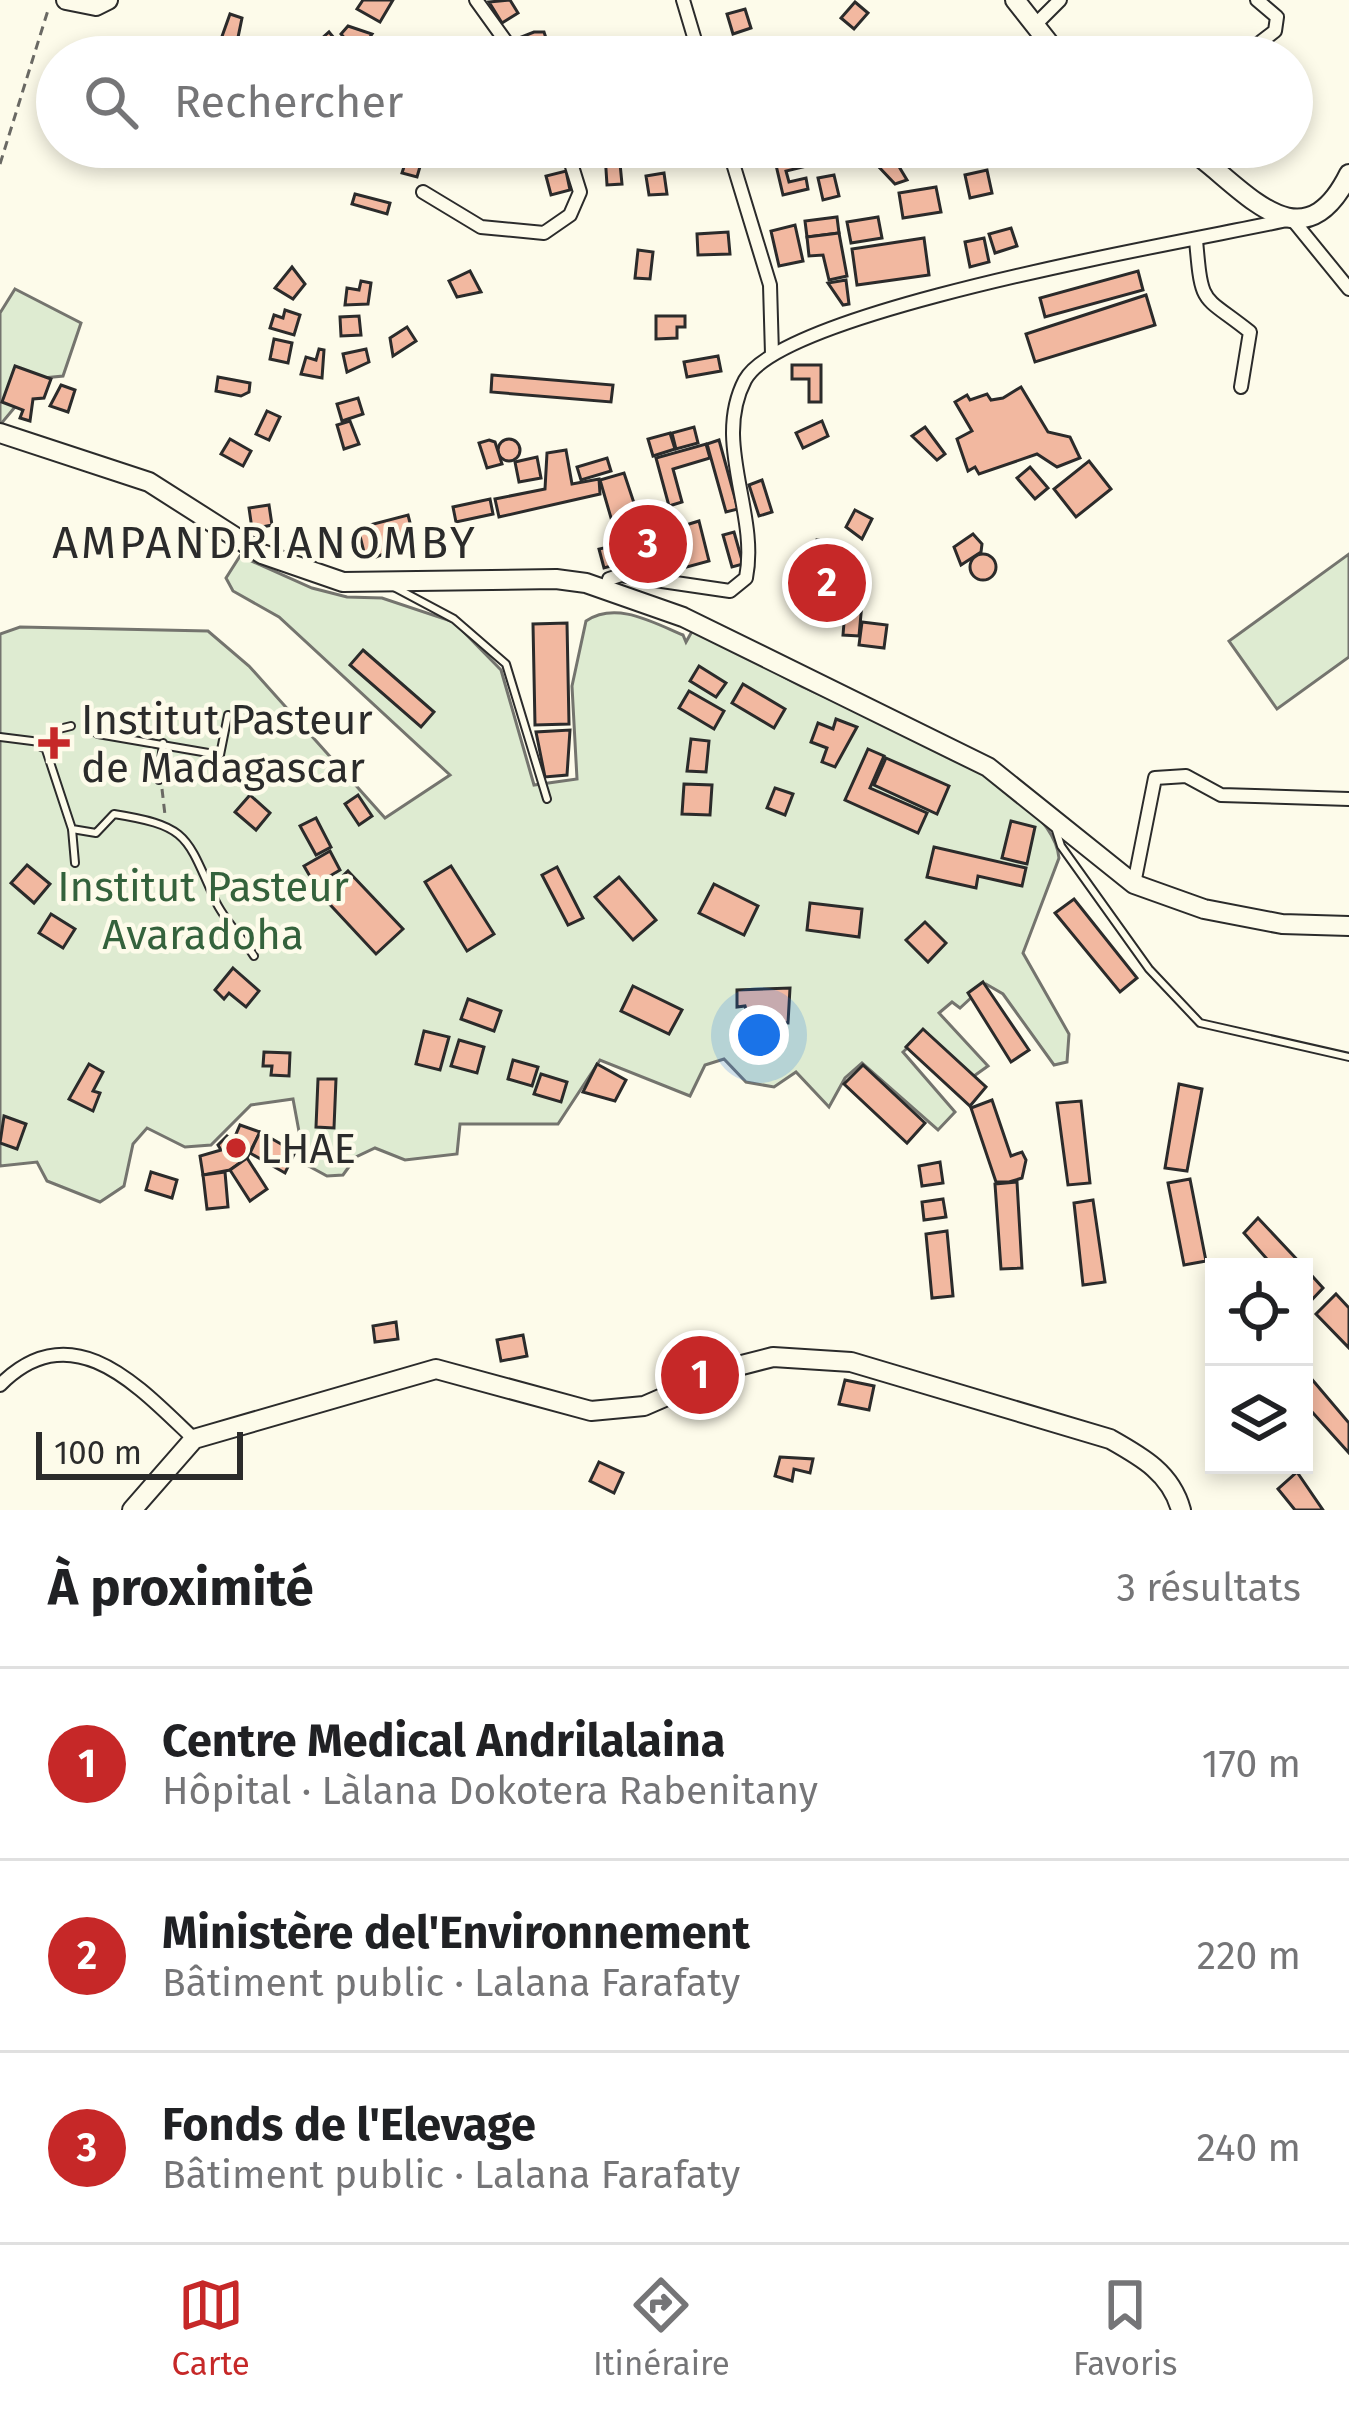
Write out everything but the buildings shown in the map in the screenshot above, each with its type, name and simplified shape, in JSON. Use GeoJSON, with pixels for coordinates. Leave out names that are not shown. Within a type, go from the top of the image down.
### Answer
{"type":"FeatureCollection","features":[{"type":"Feature","properties":{"kind":"street"},"geometry":{"type":"LineString","coordinates":[[66,0],[96,6],[108,0]]}},
{"type":"Feature","properties":{"kind":"street"},"geometry":{"type":"LineString","coordinates":[[476,0],[502,36]]}},
{"type":"Feature","properties":{"kind":"street"},"geometry":{"type":"LineString","coordinates":[[683,0],[694,36]]}},
{"type":"Feature","properties":{"kind":"street"},"geometry":{"type":"LineString","coordinates":[[1015,0],[1044,36]]}},
{"type":"Feature","properties":{"kind":"street"},"geometry":{"type":"LineString","coordinates":[[1035,25],[1060,0]]}},
{"type":"Feature","properties":{"kind":"street"},"geometry":{"type":"LineString","coordinates":[[1257,0],[1277,17],[1275,31],[1268,36]]}},
{"type":"Feature","properties":{"kind":"street"},"geometry":{"type":"LineString","coordinates":[[423,192],[495,232],[555,230],[570,215],[580,192],[573,168]]}},
{"type":"Feature","properties":{"kind":"street"},"geometry":{"type":"LineString","coordinates":[[734,168],[770,285],[772,354]]}},
{"type":"Feature","properties":{"kind":"street"},"geometry":{"type":"LineString","coordinates":[[1212,168],[1267,212],[1292,220],[1349,290]]}},
{"type":"Feature","properties":{"kind":"street"},"geometry":{"type":"LineString","coordinates":[[606,590],[609,579],[621,574],[710,591],[730,591],[746,578],[749,532],[733,422],[747,376],[772,354],[874,310],[1292,220],[1324,210],[1349,174]]}},
{"type":"Feature","properties":{"kind":"street"},"geometry":{"type":"LineString","coordinates":[[1196,240],[1200,292],[1213,309],[1250,332],[1241,387]]}},
{"type":"Feature","properties":{"kind":"street"},"geometry":{"type":"LineString","coordinates":[[0,434],[149,482],[262,554],[344,581],[556,580],[606,590],[683,616],[988,767],[1055,826],[1134,884],[1204,909],[1282,924],[1349,926]]}},
{"type":"Feature","properties":{"kind":"street"},"geometry":{"type":"LineString","coordinates":[[1134,884],[1155,778],[1186,776],[1221,795],[1349,799]]}},
{"type":"Feature","properties":{"kind":"street"},"geometry":{"type":"LineString","coordinates":[[0,1385],[59,1353],[99,1359],[194,1439]]}},
{"type":"Feature","properties":{"kind":"street"},"geometry":{"type":"LineString","coordinates":[[132,1510],[194,1439],[436,1369],[591,1411],[644,1406],[734,1367],[772,1358],[851,1362],[1110,1439],[1148,1461],[1176,1489],[1181,1510]]}},
{"type":"Feature","properties":{"kind":"lane"},"geometry":{"type":"LineString","coordinates":[[383,582],[454,619],[506,664],[547,799]]}},
{"type":"Feature","properties":{"kind":"lane"},"geometry":{"type":"LineString","coordinates":[[86,726],[98,734],[220,754],[228,715]]}},
{"type":"Feature","properties":{"kind":"lane"},"geometry":{"type":"LineString","coordinates":[[0,737],[44,744],[71,726]]}},
{"type":"Feature","properties":{"kind":"lane"},"geometry":{"type":"LineString","coordinates":[[159,780],[163,743]]}},
{"type":"Feature","properties":{"kind":"lane"},"geometry":{"type":"LineString","coordinates":[[44,744],[71,829],[75,862]]}},
{"type":"Feature","properties":{"kind":"lane"},"geometry":{"type":"LineString","coordinates":[[71,829],[96,833],[114,814],[164,822],[190,844],[216,903],[254,956]]}},
{"type":"Feature","properties":{"kind":"lane"},"geometry":{"type":"LineString","coordinates":[[1055,826],[1061,847],[1149,969],[1200,1022],[1349,1057]]}},
{"type":"Feature","properties":{"kind":"path"},"geometry":{"type":"LineString","coordinates":[[41,36],[52,0]]}},
{"type":"Feature","properties":{"kind":"path"},"geometry":{"type":"LineString","coordinates":[[0,164],[36,50]]}},
{"type":"Feature","properties":{"kind":"path"},"geometry":{"type":"LineString","coordinates":[[159,780],[166,803],[164,822]]}},
{"type":"Feature","properties":{"kind":"green space"},"geometry":{"type":"Polygon","coordinates":[[[15,289],[81,323],[63,376],[12,381],[15,407],[0,425],[0,313],[15,289]]]}},
{"type":"Feature","properties":{"kind":"green space"},"geometry":{"type":"Polygon","coordinates":[[[1349,554],[1349,657],[1277,709],[1229,641],[1349,554]]]}},
{"type":"Feature","properties":{"kind":"green space","name":"Institut Pasteur Avaradoha"},"geometry":{"type":"Polygon","coordinates":[[[240,556],[312,588],[347,597],[382,598],[454,622],[501,670],[534,785],[577,779],[572,686],[586,621],[609,613],[647,620],[683,635],[686,642],[695,626],[799,685],[907,733],[990,778],[1024,803],[1048,830],[1059,858],[1023,953],[1069,1034],[1067,1062],[1054,1065],[1003,994],[986,984],[960,1008],[952,1002],[939,1013],[988,1066],[967,1081],[921,1035],[903,1052],[955,1112],[938,1130],[862,1063],[845,1078],[829,1107],[796,1072],[774,1087],[746,1082],[724,1059],[705,1065],[690,1096],[600,1060],[558,1124],[460,1124],[457,1154],[405,1160],[375,1148],[356,1157],[343,1175],[327,1176],[305,1164],[293,1099],[251,1105],[211,1145],[185,1147],[147,1128],[133,1144],[124,1186],[100,1202],[47,1181],[37,1162],[0,1166],[0,634],[20,627],[208,631],[249,666],[385,818],[450,775],[279,617],[233,591],[226,578],[240,556]]]}},
{"type":"Feature","properties":{"kind":"place","name":"Fonds de l'Elevage"},"geometry":{"type":"Point","coordinates":[648,544]}},
{"type":"Feature","properties":{"kind":"place","name":"Ministère del'Environnement"},"geometry":{"type":"Point","coordinates":[827,583]}},
{"type":"Feature","properties":{"kind":"place","name":"Institut Pasteur de Madagascar"},"geometry":{"type":"Point","coordinates":[54,743]}},
{"type":"Feature","properties":{"kind":"place","name":"LHAE"},"geometry":{"type":"Point","coordinates":[236,1148]}},
{"type":"Feature","properties":{"kind":"place","name":"Centre Medical Andrilalaina"},"geometry":{"type":"Point","coordinates":[700,1375]}},
{"type":"Feature","properties":{"kind":"district","name":"AMPANDRIANOMBY"},"geometry":{"type":"Point","coordinates":[265,542]}}]}
